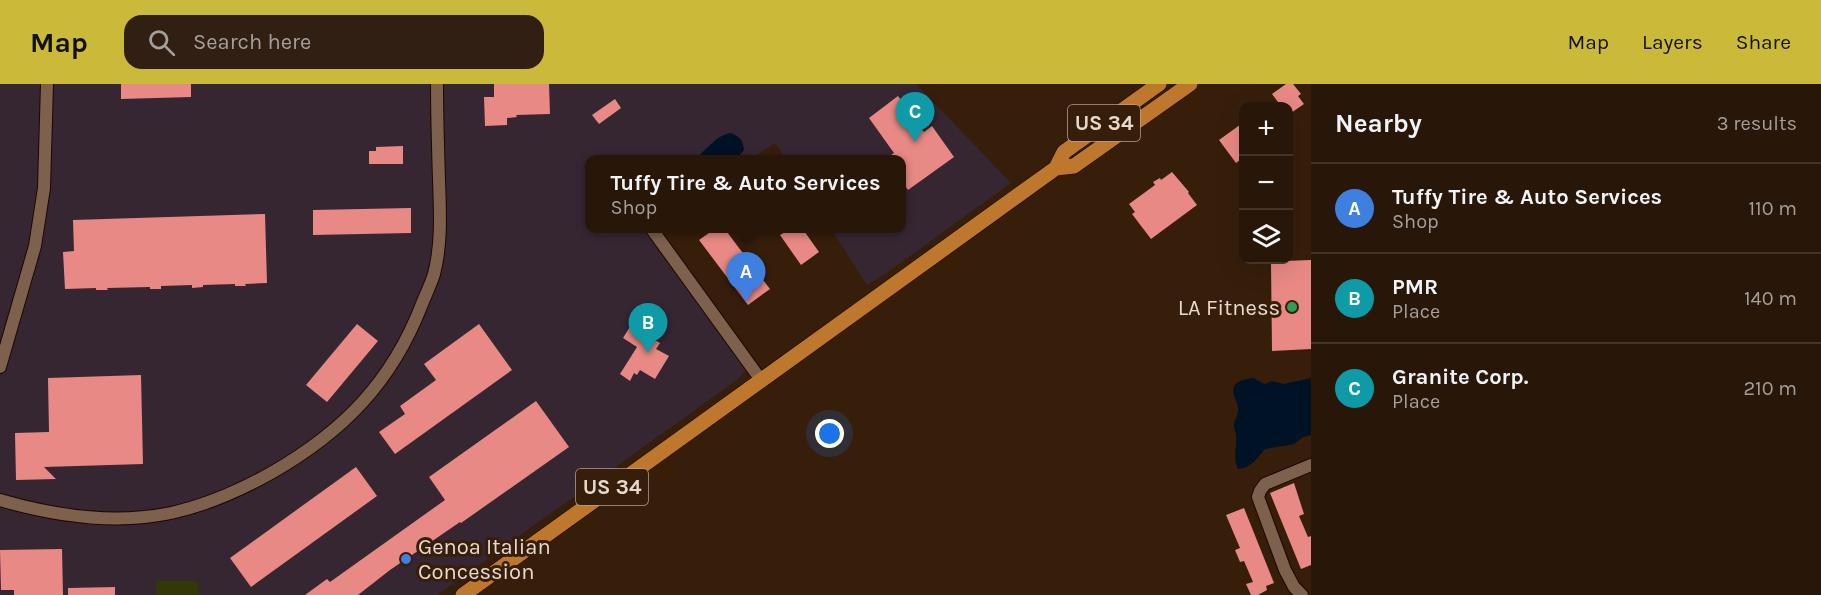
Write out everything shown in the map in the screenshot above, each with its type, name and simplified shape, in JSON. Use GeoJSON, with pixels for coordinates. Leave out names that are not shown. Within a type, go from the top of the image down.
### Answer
{"type":"FeatureCollection","features":[{"type":"Feature","properties":{"kind":"main road","name":"US 34"},"geometry":{"type":"LineString","coordinates":[[463,595],[1056,168],[1064,152],[1159,84]]}},
{"type":"Feature","properties":{"kind":"main road","name":"US 34"},"geometry":{"type":"LineString","coordinates":[[1056,168],[1074,166],[1190,84]]}},
{"type":"Feature","properties":{"kind":"street"},"geometry":{"type":"LineString","coordinates":[[0,367],[34,246],[44,188],[47,84]]}},
{"type":"Feature","properties":{"kind":"street"},"geometry":{"type":"LineString","coordinates":[[0,500],[36,510],[90,518],[169,513],[213,502],[259,480],[304,454],[346,421],[374,391],[397,358],[433,276],[440,240],[437,84]]}},
{"type":"Feature","properties":{"kind":"street"},"geometry":{"type":"LineString","coordinates":[[655,233],[761,380]]}},
{"type":"Feature","properties":{"kind":"street"},"geometry":{"type":"LineString","coordinates":[[1311,465],[1265,484],[1258,497],[1285,570],[1294,587],[1304,595],[1311,591]]}},
{"type":"Feature","properties":{"kind":"shaded area"},"geometry":{"type":"Polygon","coordinates":[[[0,84],[916,84],[1011,183],[867,285],[834,233],[906,233],[906,155],[783,155],[775,143],[757,155],[585,155],[585,233],[656,233],[749,367],[737,380],[437,595],[0,595],[0,84]]]}},
{"type":"Feature","properties":{"kind":"green space"},"geometry":{"type":"Polygon","coordinates":[[[156,581],[197,581],[199,595],[156,595],[156,581]]]}},
{"type":"Feature","properties":{"kind":"water"},"geometry":{"type":"Polygon","coordinates":[[[731,133],[740,139],[744,147],[740,155],[700,155],[716,140],[731,133]]]}},
{"type":"Feature","properties":{"kind":"water"},"geometry":{"type":"Polygon","coordinates":[[[1253,378],[1265,384],[1272,381],[1284,384],[1311,378],[1311,435],[1303,437],[1294,444],[1265,449],[1251,465],[1238,469],[1234,426],[1238,405],[1234,388],[1239,382],[1253,378]]]}},
{"type":"Feature","properties":{"kind":"building"},"geometry":{"type":"Polygon","coordinates":[[[121,84],[191,84],[191,97],[121,99],[121,84]]]}},
{"type":"Feature","properties":{"kind":"building"},"geometry":{"type":"Polygon","coordinates":[[[494,84],[549,84],[550,114],[516,115],[517,117],[507,118],[507,125],[485,126],[484,97],[494,97],[494,84]]]}},
{"type":"Feature","properties":{"kind":"building"},"geometry":{"type":"Polygon","coordinates":[[[1286,84],[1293,84],[1301,94],[1298,96],[1304,104],[1293,112],[1293,102],[1278,102],[1272,94],[1286,84]]]}},
{"type":"Feature","properties":{"kind":"building"},"geometry":{"type":"Polygon","coordinates":[[[898,96],[924,132],[932,126],[954,157],[908,190],[906,187],[906,155],[891,155],[894,153],[869,118],[898,96]]]}},
{"type":"Feature","properties":{"kind":"building"},"geometry":{"type":"Polygon","coordinates":[[[615,99],[621,108],[599,124],[592,115],[615,99]]]}},
{"type":"Feature","properties":{"kind":"building"},"geometry":{"type":"Polygon","coordinates":[[[1239,126],[1239,161],[1236,163],[1219,140],[1239,126]]]}},
{"type":"Feature","properties":{"kind":"building"},"geometry":{"type":"Polygon","coordinates":[[[403,146],[403,164],[369,164],[369,151],[376,151],[376,147],[403,146]]]}},
{"type":"Feature","properties":{"kind":"building"},"geometry":{"type":"Polygon","coordinates":[[[1172,172],[1197,205],[1151,239],[1132,214],[1135,212],[1129,204],[1155,185],[1153,182],[1160,178],[1161,180],[1172,172]]]}},
{"type":"Feature","properties":{"kind":"building"},"geometry":{"type":"Polygon","coordinates":[[[411,208],[411,233],[313,235],[313,210],[411,208]]]}},
{"type":"Feature","properties":{"kind":"building"},"geometry":{"type":"Polygon","coordinates":[[[265,214],[267,283],[245,284],[246,286],[203,285],[203,287],[192,288],[192,285],[161,286],[161,289],[150,289],[150,287],[107,288],[108,290],[65,289],[63,252],[74,251],[73,220],[265,214]]]}},
{"type":"Feature","properties":{"kind":"building"},"geometry":{"type":"Polygon","coordinates":[[[709,233],[728,233],[770,289],[748,305],[699,240],[709,233]]]}},
{"type":"Feature","properties":{"kind":"building"},"geometry":{"type":"Polygon","coordinates":[[[806,233],[819,252],[801,265],[780,235],[806,233]]]}},
{"type":"Feature","properties":{"kind":"building","name":"LA Fitness"},"geometry":{"type":"Polygon","coordinates":[[[1311,260],[1311,349],[1272,351],[1271,264],[1293,264],[1293,261],[1311,260]]]}},
{"type":"Feature","properties":{"kind":"building"},"geometry":{"type":"Polygon","coordinates":[[[357,324],[378,341],[327,402],[306,385],[357,324]]]}},
{"type":"Feature","properties":{"kind":"building"},"geometry":{"type":"Polygon","coordinates":[[[479,324],[512,370],[395,454],[379,432],[405,414],[400,406],[436,380],[424,364],[479,324]]]}},
{"type":"Feature","properties":{"kind":"building"},"geometry":{"type":"Polygon","coordinates":[[[631,325],[660,343],[656,349],[669,356],[655,379],[640,370],[637,375],[634,373],[630,381],[620,374],[637,347],[623,338],[631,325]]]}},
{"type":"Feature","properties":{"kind":"building"},"geometry":{"type":"Polygon","coordinates":[[[141,375],[143,464],[44,467],[56,479],[16,480],[15,433],[49,432],[48,378],[141,375]]]}},
{"type":"Feature","properties":{"kind":"building"},"geometry":{"type":"Polygon","coordinates":[[[536,401],[569,447],[390,570],[358,595],[305,595],[327,579],[330,582],[445,500],[429,477],[536,401]]]}},
{"type":"Feature","properties":{"kind":"building"},"geometry":{"type":"Polygon","coordinates":[[[356,467],[377,496],[251,587],[230,558],[356,467]]]}},
{"type":"Feature","properties":{"kind":"building"},"geometry":{"type":"Polygon","coordinates":[[[1294,483],[1304,514],[1299,516],[1308,537],[1311,536],[1311,565],[1301,569],[1270,493],[1294,483]]]}},
{"type":"Feature","properties":{"kind":"building"},"geometry":{"type":"Polygon","coordinates":[[[1244,508],[1274,583],[1266,586],[1267,590],[1258,595],[1251,595],[1246,584],[1253,582],[1244,561],[1240,562],[1235,550],[1240,548],[1226,515],[1244,508]]]}},
{"type":"Feature","properties":{"kind":"building"},"geometry":{"type":"Polygon","coordinates":[[[62,549],[63,595],[14,595],[14,590],[1,590],[0,550],[62,549]]]}},
{"type":"Feature","properties":{"kind":"building"},"geometry":{"type":"Polygon","coordinates":[[[115,587],[115,595],[68,595],[68,588],[115,587]]]}},
{"type":"Feature","properties":{"kind":"place","name":"Granite Corp."},"geometry":{"type":"Point","coordinates":[915,142]}},
{"type":"Feature","properties":{"kind":"place","name":"Tuffy Tire & Auto Services"},"geometry":{"type":"Point","coordinates":[746,302]}},
{"type":"Feature","properties":{"kind":"place","name":"LA Fitness"},"geometry":{"type":"Point","coordinates":[1292,307]}},
{"type":"Feature","properties":{"kind":"place","name":"PMR"},"geometry":{"type":"Point","coordinates":[648,353]}},
{"type":"Feature","properties":{"kind":"place","name":"Genoa Italian Concession"},"geometry":{"type":"Point","coordinates":[406,559]}}]}
